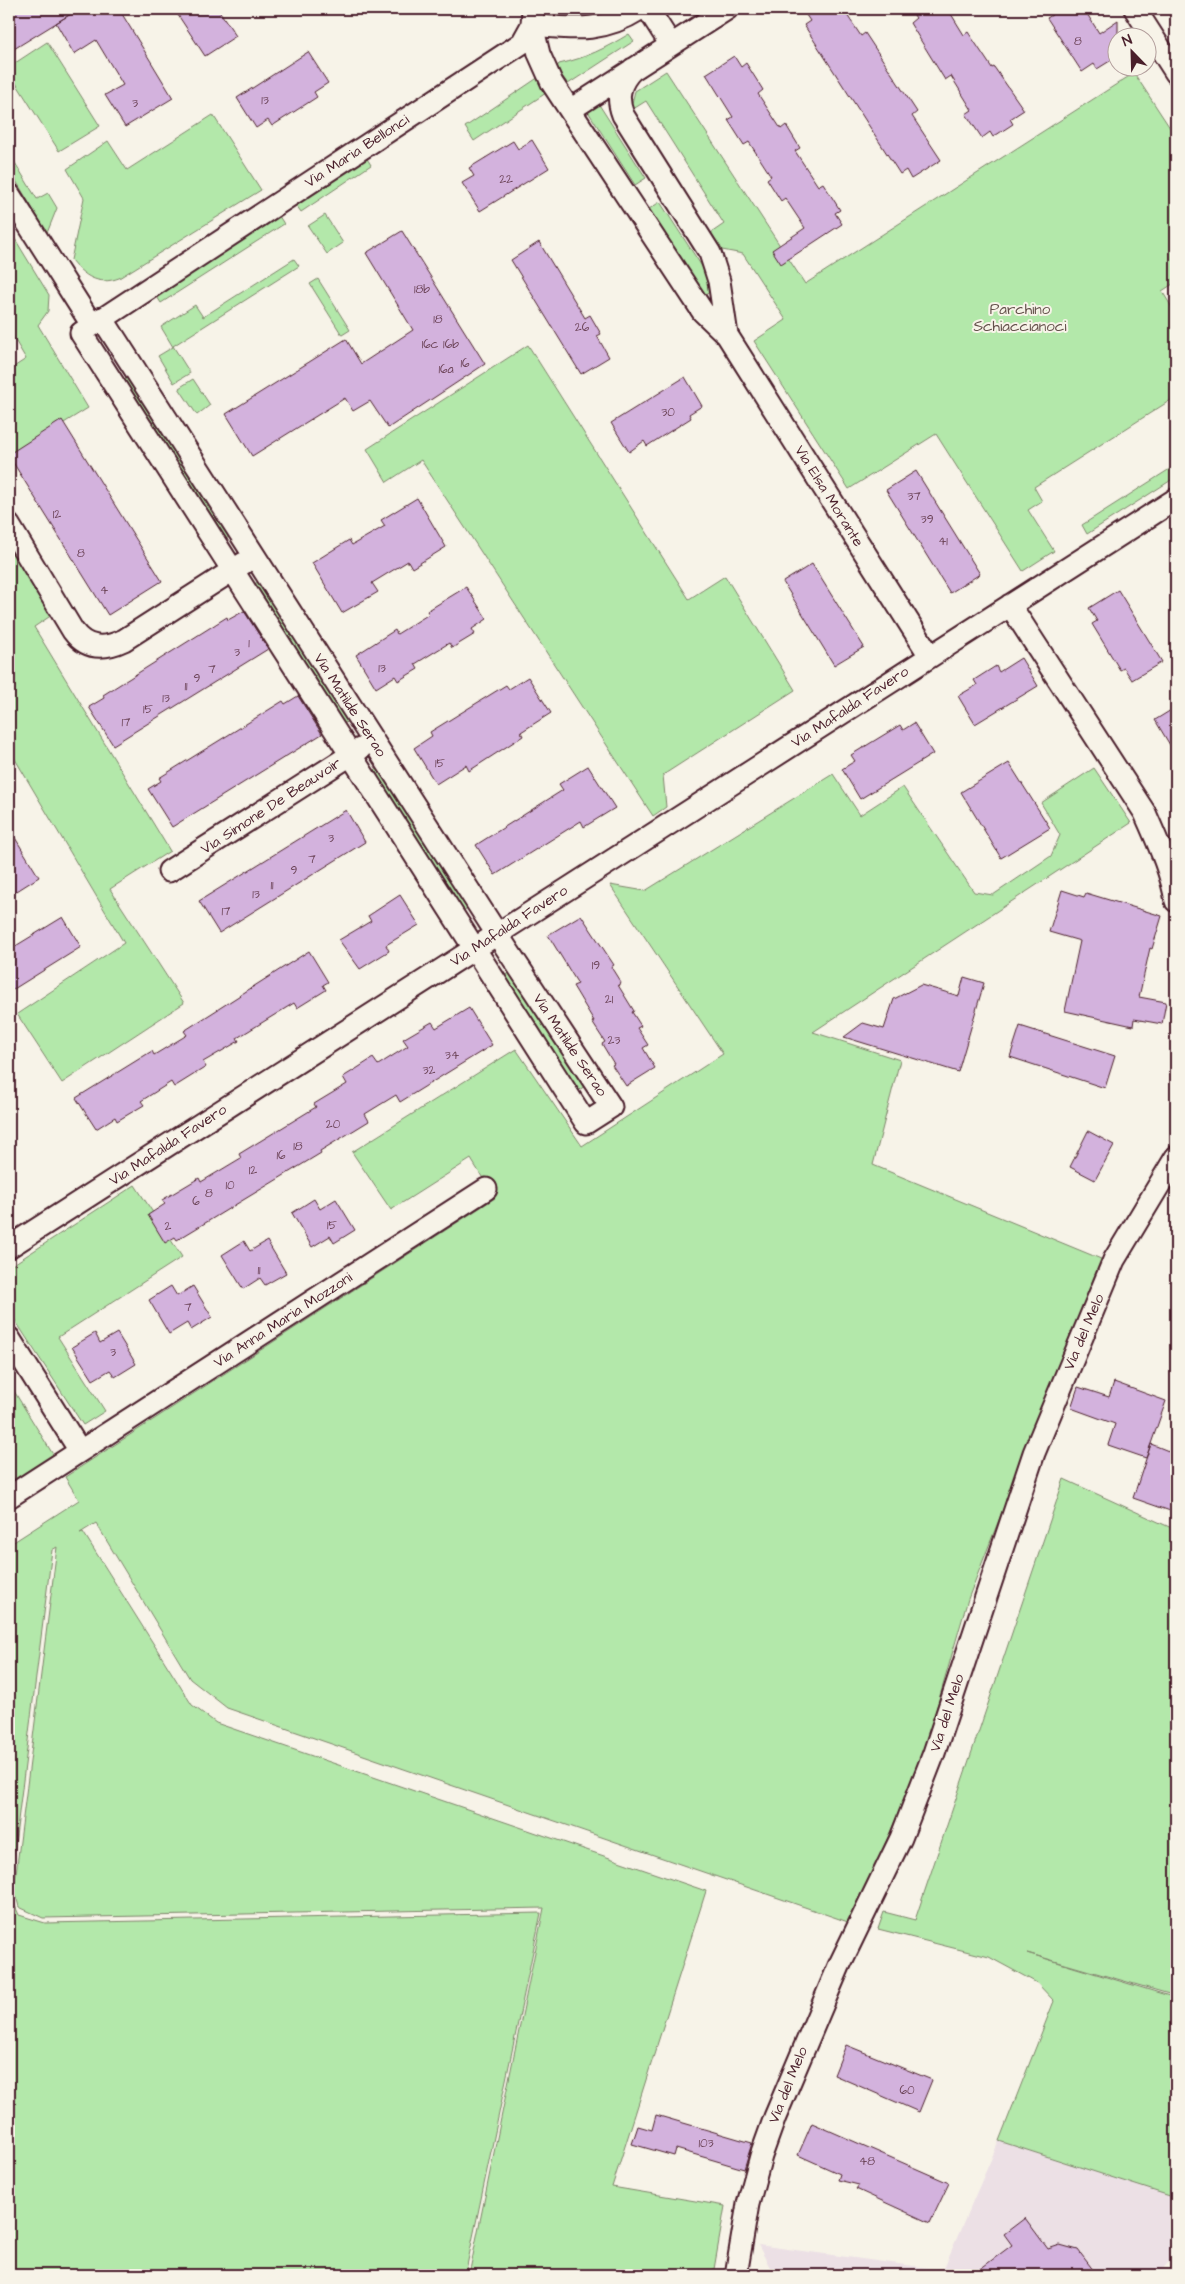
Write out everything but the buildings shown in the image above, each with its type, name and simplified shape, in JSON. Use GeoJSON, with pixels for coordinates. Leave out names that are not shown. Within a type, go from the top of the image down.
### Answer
{"type":"FeatureCollection","features":[{"type":"Feature","properties":{"kind":"street"},"geometry":{"type":"LineString","coordinates":[[533,17],[577,29],[596,28],[621,20],[640,9]]}},
{"type":"Feature","properties":{"kind":"street"},"geometry":{"type":"LineString","coordinates":[[648,9],[671,45],[727,9]]}},
{"type":"Feature","properties":{"kind":"street"},"geometry":{"type":"LineString","coordinates":[[1135,9],[1176,73]]}},
{"type":"Feature","properties":{"kind":"street","name":"Via Elsa Morante"},"geometry":{"type":"LineString","coordinates":[[533,17],[542,62],[552,83],[703,312],[727,335],[930,656]]}},
{"type":"Feature","properties":{"kind":"street","name":"Via Maria Bellonci"},"geometry":{"type":"LineString","coordinates":[[92,325],[522,43],[533,17]]}},
{"type":"Feature","properties":{"kind":"street","name":"Via Elsa Morante"},"geometry":{"type":"LineString","coordinates":[[570,110],[671,45]]}},
{"type":"Feature","properties":{"kind":"street","name":"Via Elsa Morante"},"geometry":{"type":"LineString","coordinates":[[633,69],[623,80],[620,88],[618,98],[620,107],[710,253],[719,281],[727,335]]}},
{"type":"Feature","properties":{"kind":"street","name":"Via Matilde Serao"},"geometry":{"type":"LineString","coordinates":[[9,194],[92,325],[254,556],[497,934],[611,1107],[586,1124],[232,571],[92,325]]}},
{"type":"Feature","properties":{"kind":"street","name":"Via Mafalda Favero"},"geometry":{"type":"LineString","coordinates":[[9,1247],[1176,499]]}},
{"type":"Feature","properties":{"kind":"street"},"geometry":{"type":"LineString","coordinates":[[9,525],[73,631],[81,640],[91,646],[106,647],[124,640],[254,556]]}},
{"type":"Feature","properties":{"kind":"street"},"geometry":{"type":"LineString","coordinates":[[1010,605],[1145,813],[1160,847],[1176,901]]}},
{"type":"Feature","properties":{"kind":"street","name":"Via Simone De Beauvoir"},"geometry":{"type":"LineString","coordinates":[[169,871],[373,741]]}},
{"type":"Feature","properties":{"kind":"street","name":"Via del Melo"},"geometry":{"type":"LineString","coordinates":[[736,2275],[748,2204],[761,2156],[775,2117],[835,1975],[901,1838],[931,1762],[1034,1453],[1114,1260],[1176,1157]]}},
{"type":"Feature","properties":{"kind":"street","name":"Via Anna Maria Mozzoni"},"geometry":{"type":"LineString","coordinates":[[9,1497],[486,1189]]}},
{"type":"Feature","properties":{"kind":"street"},"geometry":{"type":"LineString","coordinates":[[9,1338],[80,1451]]}},
{"type":"Feature","properties":{"kind":"shaded area"},"geometry":{"type":"Polygon","coordinates":[[[999,2141],[1176,2198],[1176,2253],[1158,2275],[774,2275],[758,2245],[943,2270],[999,2141]]]}},
{"type":"Feature","properties":{"kind":"green space"},"geometry":{"type":"Polygon","coordinates":[[[572,9],[616,9],[600,14],[572,9]]]}},
{"type":"Feature","properties":{"kind":"green space"},"geometry":{"type":"Polygon","coordinates":[[[629,34],[634,41],[568,84],[556,68],[559,64],[596,52],[629,34]]]}},
{"type":"Feature","properties":{"kind":"green space"},"geometry":{"type":"Polygon","coordinates":[[[47,42],[100,126],[59,151],[9,72],[9,67],[47,42]]]}},
{"type":"Feature","properties":{"kind":"green space","name":"Parchino Schiaccianoci"},"geometry":{"type":"Polygon","coordinates":[[[666,71],[805,284],[1126,78],[1137,78],[1176,137],[1176,282],[1162,291],[1176,314],[1176,401],[1174,398],[1034,487],[1042,501],[1028,510],[1054,551],[1023,571],[936,434],[849,489],[754,341],[786,320],[743,254],[717,249],[708,235],[724,224],[646,101],[630,111],[635,91],[666,71]]]}},
{"type":"Feature","properties":{"kind":"green space"},"geometry":{"type":"Polygon","coordinates":[[[539,77],[549,91],[474,141],[465,127],[539,77]]]}},
{"type":"Feature","properties":{"kind":"green space"},"geometry":{"type":"Polygon","coordinates":[[[598,103],[646,178],[635,185],[587,110],[598,103]]]}},
{"type":"Feature","properties":{"kind":"green space"},"geometry":{"type":"Polygon","coordinates":[[[213,115],[261,190],[119,278],[104,281],[98,280],[81,271],[71,260],[84,198],[67,169],[108,141],[127,170],[213,115]]]}},
{"type":"Feature","properties":{"kind":"green space"},"geometry":{"type":"Polygon","coordinates":[[[9,153],[37,199],[48,193],[57,208],[47,233],[9,169],[9,153]]]}},
{"type":"Feature","properties":{"kind":"green space"},"geometry":{"type":"Polygon","coordinates":[[[364,154],[371,165],[301,212],[294,202],[364,154]]]}},
{"type":"Feature","properties":{"kind":"green space"},"geometry":{"type":"Polygon","coordinates":[[[660,202],[716,288],[705,295],[649,209],[660,202]]]}},
{"type":"Feature","properties":{"kind":"green space"},"geometry":{"type":"Polygon","coordinates":[[[277,213],[284,224],[161,303],[154,292],[277,213]]]}},
{"type":"Feature","properties":{"kind":"green space"},"geometry":{"type":"Polygon","coordinates":[[[325,215],[343,243],[327,254],[308,226],[325,215]]]}},
{"type":"Feature","properties":{"kind":"green space"},"geometry":{"type":"Polygon","coordinates":[[[9,229],[49,295],[48,311],[38,325],[88,408],[9,457],[9,370],[26,359],[9,330],[9,229]]]}},
{"type":"Feature","properties":{"kind":"green space"},"geometry":{"type":"Polygon","coordinates":[[[294,259],[299,266],[173,346],[190,373],[174,383],[158,356],[173,347],[161,327],[195,305],[203,317],[294,259]]]}},
{"type":"Feature","properties":{"kind":"green space"},"geometry":{"type":"Polygon","coordinates":[[[318,279],[350,330],[342,335],[310,284],[318,279]]]}},
{"type":"Feature","properties":{"kind":"green space"},"geometry":{"type":"Polygon","coordinates":[[[528,345],[689,599],[725,576],[795,690],[663,775],[666,807],[653,816],[421,460],[387,482],[367,449],[528,345]]]}},
{"type":"Feature","properties":{"kind":"green space"},"geometry":{"type":"Polygon","coordinates":[[[132,374],[234,533],[222,542],[119,382],[132,374]]]}},
{"type":"Feature","properties":{"kind":"green space"},"geometry":{"type":"Polygon","coordinates":[[[193,379],[210,405],[197,415],[179,388],[193,379]]]}},
{"type":"Feature","properties":{"kind":"green space"},"geometry":{"type":"Polygon","coordinates":[[[1176,465],[1176,477],[1087,534],[1082,525],[1176,465]]]}},
{"type":"Feature","properties":{"kind":"green space"},"geometry":{"type":"Polygon","coordinates":[[[9,545],[52,615],[34,627],[170,851],[110,889],[184,1003],[62,1083],[17,1014],[124,943],[9,749],[9,545]]]}},
{"type":"Feature","properties":{"kind":"green space"},"geometry":{"type":"Polygon","coordinates":[[[261,580],[350,720],[337,728],[248,588],[261,580]]]}},
{"type":"Feature","properties":{"kind":"green space"},"geometry":{"type":"Polygon","coordinates":[[[381,767],[469,907],[456,915],[367,775],[381,767]]]}},
{"type":"Feature","properties":{"kind":"green space"},"geometry":{"type":"Polygon","coordinates":[[[1094,768],[1131,823],[813,1032],[900,1060],[873,1165],[1101,1259],[968,1599],[922,1758],[851,1923],[227,1708],[190,1679],[96,1523],[80,1533],[83,1532],[192,1705],[216,1723],[706,1891],[612,2187],[725,2206],[713,2275],[469,2275],[544,1908],[43,1918],[19,1907],[14,1889],[57,1547],[52,1550],[9,1892],[9,1545],[79,1500],[65,1477],[495,1198],[471,1159],[391,1210],[352,1152],[516,1049],[582,1146],[723,1054],[610,885],[645,891],[833,774],[860,815],[903,787],[974,892],[993,895],[1051,856],[1060,835],[1041,803],[1094,768]]]}},
{"type":"Feature","properties":{"kind":"green space"},"geometry":{"type":"Polygon","coordinates":[[[513,970],[588,1084],[576,1092],[501,978],[513,970]]]}},
{"type":"Feature","properties":{"kind":"green space"},"geometry":{"type":"Polygon","coordinates":[[[135,1185],[182,1257],[58,1337],[105,1411],[83,1425],[9,1311],[9,1267],[135,1185]]]}},
{"type":"Feature","properties":{"kind":"green space"},"geometry":{"type":"Polygon","coordinates":[[[9,1383],[54,1456],[9,1484],[9,1383]]]}},
{"type":"Feature","properties":{"kind":"green space"},"geometry":{"type":"Polygon","coordinates":[[[1064,1479],[1176,1530],[1176,1996],[1027,1953],[1176,1998],[1176,2198],[999,2141],[1054,2001],[1037,1983],[989,1957],[878,1929],[884,1912],[915,1920],[1064,1479]]]}},
{"type":"Feature","properties":{"kind":"green space"},"geometry":{"type":"Polygon","coordinates":[[[9,1892],[19,1915],[45,1923],[541,1913],[465,2275],[9,2275],[9,1892]]]}}]}
